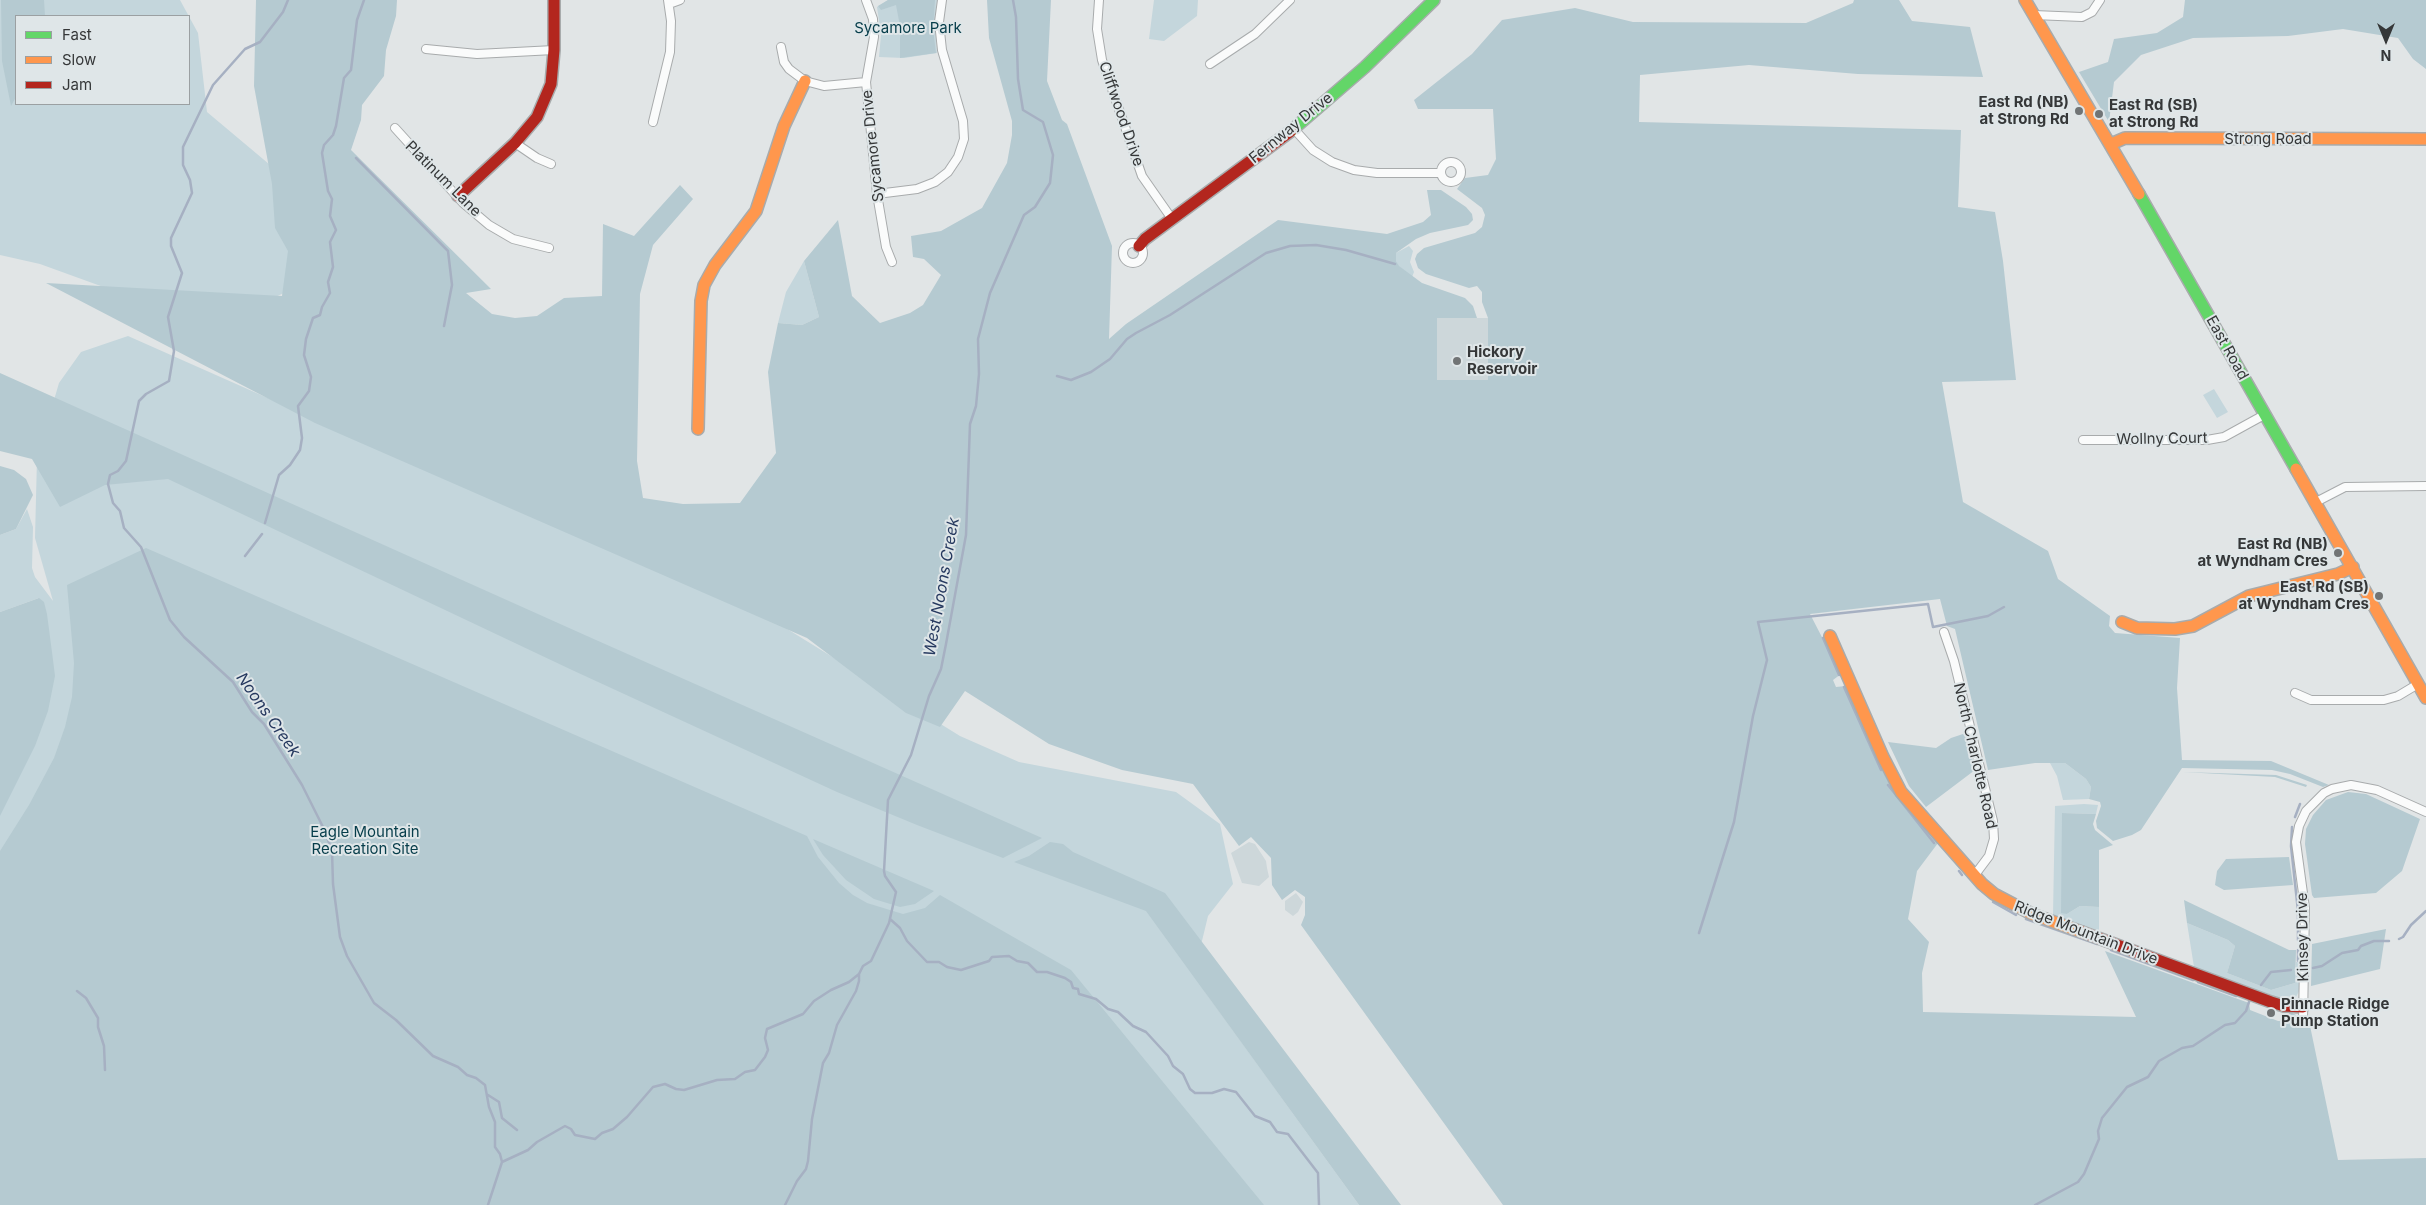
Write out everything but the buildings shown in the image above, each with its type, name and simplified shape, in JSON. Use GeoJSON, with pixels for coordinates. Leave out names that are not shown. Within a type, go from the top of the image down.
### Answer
{"type":"FeatureCollection","features":[{"type":"Feature","properties":{"kind":"street"},"geometry":{"type":"LineString","coordinates":[[458,196],[514,143],[537,117],[551,84],[554,50],[554,0]]}},
{"type":"Feature","properties":{"kind":"street"},"geometry":{"type":"LineString","coordinates":[[653,122],[670,52],[671,21],[669,2],[680,0]]}},
{"type":"Feature","properties":{"kind":"street","name":"Sycamore Drive"},"geometry":{"type":"LineString","coordinates":[[866,0],[873,19],[874,37],[866,82],[877,194],[886,247],[892,262]]}},
{"type":"Feature","properties":{"kind":"street"},"geometry":{"type":"LineString","coordinates":[[877,194],[917,189],[935,182],[948,172],[958,157],[964,139],[963,121],[942,50],[940,22],[942,0]]}},
{"type":"Feature","properties":{"kind":"street","name":"Cliffwood Drive"},"geometry":{"type":"LineString","coordinates":[[1099,0],[1097,29],[1102,60],[1142,176],[1172,219]]}},
{"type":"Feature","properties":{"kind":"street"},"geometry":{"type":"LineString","coordinates":[[1210,64],[1254,34],[1290,0]]}},
{"type":"Feature","properties":{"kind":"street","name":"Fernway Drive"},"geometry":{"type":"LineString","coordinates":[[1139,246],[1172,219],[1294,129],[1365,66],[1434,0]]}},
{"type":"Feature","properties":{"kind":"street","name":"East Road"},"geometry":{"type":"LineString","coordinates":[[2025,0],[2111,144],[2298,476],[2316,502],[2426,698]]}},
{"type":"Feature","properties":{"kind":"street"},"geometry":{"type":"LineString","coordinates":[[2034,15],[2082,17],[2092,12],[2100,0]]}},
{"type":"Feature","properties":{"kind":"street"},"geometry":{"type":"LineString","coordinates":[[781,47],[784,62],[789,69],[805,81],[824,86],[866,82]]}},
{"type":"Feature","properties":{"kind":"street"},"geometry":{"type":"LineString","coordinates":[[426,49],[477,54],[554,50]]}},
{"type":"Feature","properties":{"kind":"street"},"geometry":{"type":"LineString","coordinates":[[698,429],[702,291],[715,265],[756,211],[782,131],[805,81]]}},
{"type":"Feature","properties":{"kind":"street","name":"Platinum Lane"},"geometry":{"type":"LineString","coordinates":[[394,128],[458,196],[489,225],[513,239],[549,248]]}},
{"type":"Feature","properties":{"kind":"street"},"geometry":{"type":"LineString","coordinates":[[1294,129],[1313,150],[1332,162],[1354,170],[1376,173],[1441,173]]}},
{"type":"Feature","properties":{"kind":"street","name":"Strong Road"},"geometry":{"type":"LineString","coordinates":[[2111,144],[2125,138],[2426,139]]}},
{"type":"Feature","properties":{"kind":"street"},"geometry":{"type":"LineString","coordinates":[[514,143],[537,158],[551,164]]}},
{"type":"Feature","properties":{"kind":"street","name":"Wollny Court"},"geometry":{"type":"LineString","coordinates":[[2083,440],[2207,440],[2224,437],[2264,414]]}},
{"type":"Feature","properties":{"kind":"street"},"geometry":{"type":"LineString","coordinates":[[2316,502],[2345,487],[2426,486]]}},
{"type":"Feature","properties":{"kind":"street"},"geometry":{"type":"LineString","coordinates":[[2122,622],[2137,628],[2175,629],[2192,626],[2202,623],[2249,596],[2338,574],[2353,567]]}},
{"type":"Feature","properties":{"kind":"street","name":"North Charlotte Road"},"geometry":{"type":"LineString","coordinates":[[1944,632],[1954,662],[1993,821],[1994,839],[1990,856],[1974,876]]}},
{"type":"Feature","properties":{"kind":"street","name":"Ridge Mountain Drive"},"geometry":{"type":"LineString","coordinates":[[1830,636],[1886,764],[1901,792],[1974,876],[1994,894],[2032,914],[2284,1006],[2303,1008]]}},
{"type":"Feature","properties":{"kind":"street"},"geometry":{"type":"LineString","coordinates":[[2295,693],[2311,700],[2384,700],[2398,696],[2418,684]]}},
{"type":"Feature","properties":{"kind":"street","name":"Kinsey Drive"},"geometry":{"type":"LineString","coordinates":[[2303,1020],[2305,908],[2296,842],[2299,826],[2306,811],[2324,793],[2332,789],[2351,786],[2378,790],[2426,812]]}},
{"type":"Feature","properties":{"kind":"shaded area"},"geometry":{"type":"Polygon","coordinates":[[[1436,318],[1488,318],[1488,380],[1436,380],[1436,318]]]}},
{"type":"Feature","properties":{"kind":"shaded area"},"geometry":{"type":"Polygon","coordinates":[[[1249,842],[1255,844],[1266,861],[1269,877],[1259,886],[1242,883],[1231,853],[1249,842]]]}},
{"type":"Feature","properties":{"kind":"shaded area"},"geometry":{"type":"Polygon","coordinates":[[[1296,893],[1303,902],[1298,912],[1293,916],[1285,910],[1285,901],[1296,893]]]}},
{"type":"Feature","properties":{"kind":"green space"},"geometry":{"type":"Polygon","coordinates":[[[0,0],[180,0],[188,15],[15,15],[15,105],[190,105],[190,18],[198,33],[207,112],[288,180],[310,279],[255,308],[131,297],[40,264],[0,255],[0,0]]]}},
{"type":"Feature","properties":{"kind":"green space"},"geometry":{"type":"Polygon","coordinates":[[[1,0],[44,0],[45,15],[15,15],[15,99],[11,106],[2,61],[1,0]]]}},
{"type":"Feature","properties":{"kind":"green space"},"geometry":{"type":"Polygon","coordinates":[[[256,0],[397,0],[396,16],[386,50],[384,76],[362,105],[361,120],[351,150],[491,289],[466,293],[492,314],[515,318],[537,316],[564,298],[602,296],[603,224],[634,236],[680,185],[693,199],[653,245],[640,294],[637,461],[643,498],[683,504],[740,503],[776,453],[768,372],[778,323],[802,325],[819,317],[804,261],[838,220],[852,296],[880,323],[910,313],[923,305],[941,275],[924,259],[913,257],[911,236],[941,231],[982,208],[1007,163],[1012,135],[1012,121],[989,38],[987,0],[1051,0],[1047,81],[1062,120],[1067,124],[1112,246],[1109,339],[1126,324],[1278,220],[1387,234],[1423,222],[1431,215],[1427,190],[1441,190],[1466,207],[1472,214],[1473,220],[1468,225],[1430,233],[1416,239],[1396,253],[1396,261],[1399,266],[1422,283],[1465,298],[1473,306],[1477,318],[1437,318],[1437,380],[1488,380],[1488,318],[1482,302],[1482,292],[1477,286],[1469,288],[1426,274],[1418,268],[1415,259],[1417,254],[1424,248],[1475,233],[1482,227],[1485,215],[1482,208],[1457,189],[1465,178],[1488,175],[1496,159],[1493,109],[1418,109],[1414,100],[1472,54],[1502,20],[1575,8],[1633,22],[1806,23],[1853,3],[1854,0],[1899,0],[1912,21],[1970,27],[1983,77],[1858,74],[1749,65],[1640,75],[1639,122],[1961,130],[1958,207],[1995,212],[2003,261],[2016,380],[1942,382],[1963,502],[2048,551],[2058,579],[2110,616],[2109,626],[2115,633],[2180,638],[2177,688],[2182,760],[2271,761],[2329,785],[2323,787],[2290,774],[2272,770],[2182,768],[2141,830],[2113,841],[2097,828],[2096,821],[2101,806],[2100,802],[2089,799],[2091,787],[2086,779],[2065,763],[2035,763],[1988,770],[1955,629],[1947,626],[1940,599],[1810,614],[1841,674],[1833,680],[1836,687],[1846,686],[1869,745],[1890,785],[1938,843],[1917,871],[1908,919],[1929,942],[1922,973],[1923,1012],[2136,1017],[2105,951],[2249,1003],[2250,1010],[2278,1021],[2284,1021],[2290,1012],[2296,1015],[2298,1020],[2309,1021],[2338,1160],[2426,1158],[2426,1205],[1503,1205],[1301,925],[1305,915],[1305,897],[1295,890],[1282,900],[1272,885],[1271,858],[1251,837],[1239,846],[1193,784],[1122,770],[1049,744],[965,691],[940,727],[906,713],[807,638],[315,423],[46,283],[282,296],[288,251],[275,228],[272,184],[254,86],[256,0]]]}},
{"type":"Feature","properties":{"kind":"green space","name":"Sycamore Park"},"geometry":{"type":"Polygon","coordinates":[[[888,0],[937,0],[935,26],[937,53],[904,58],[879,57],[881,35],[877,7],[888,0]]]}},
{"type":"Feature","properties":{"kind":"green space","name":"Sycamore Park"},"geometry":{"type":"Polygon","coordinates":[[[888,0],[935,0],[933,29],[936,53],[900,58],[900,37],[903,30],[900,26],[896,5],[881,10],[878,6],[888,0]]]}},
{"type":"Feature","properties":{"kind":"green space"},"geometry":{"type":"Polygon","coordinates":[[[1154,0],[1198,0],[1197,16],[1164,41],[1149,39],[1154,0]]]}},
{"type":"Feature","properties":{"kind":"green space"},"geometry":{"type":"Polygon","coordinates":[[[2185,0],[2426,0],[2426,69],[2413,59],[2398,38],[2343,29],[2288,36],[2193,38],[2141,55],[2114,82],[2109,122],[2079,72],[2108,62],[2114,39],[2157,33],[2183,17],[2185,0]]]}},
{"type":"Feature","properties":{"kind":"green space"},"geometry":{"type":"Polygon","coordinates":[[[1409,246],[1413,251],[1410,262],[1414,272],[1412,277],[1398,266],[1396,261],[1396,253],[1409,246]]]}},
{"type":"Feature","properties":{"kind":"green space"},"geometry":{"type":"Polygon","coordinates":[[[804,261],[819,317],[802,325],[778,323],[786,292],[804,261]]]}},
{"type":"Feature","properties":{"kind":"green space","name":"Eagle Mountain Recreation Site"},"geometry":{"type":"Polygon","coordinates":[[[128,336],[784,627],[960,736],[1019,762],[1176,792],[1220,824],[1233,884],[1208,916],[1201,945],[1205,992],[1359,1205],[0,1205],[0,621],[39,598],[0,612],[0,535],[16,529],[27,509],[33,527],[32,568],[35,577],[53,601],[35,538],[37,458],[59,383],[81,352],[128,336]]]}},
{"type":"Feature","properties":{"kind":"green space"},"geometry":{"type":"Polygon","coordinates":[[[0,373],[1042,838],[1003,858],[917,825],[837,792],[572,670],[168,479],[105,485],[60,507],[32,459],[0,451],[0,373]]]}},
{"type":"Feature","properties":{"kind":"green space"},"geometry":{"type":"Polygon","coordinates":[[[2214,389],[2228,412],[2217,418],[2203,395],[2214,389]]]}},
{"type":"Feature","properties":{"kind":"green space"},"geometry":{"type":"Polygon","coordinates":[[[0,466],[14,470],[26,479],[33,495],[16,529],[0,535],[0,466]]]}},
{"type":"Feature","properties":{"kind":"green space","name":"Eagle Mountain Recreation Site"},"geometry":{"type":"Polygon","coordinates":[[[146,548],[807,836],[818,857],[839,883],[853,895],[867,903],[903,914],[925,908],[940,895],[1071,970],[1264,1205],[0,1205],[0,851],[29,805],[54,758],[65,727],[72,697],[74,663],[67,585],[146,548]]]}},
{"type":"Feature","properties":{"kind":"green space"},"geometry":{"type":"Polygon","coordinates":[[[39,598],[44,602],[47,614],[55,676],[48,711],[35,746],[0,816],[0,612],[39,598]]]}},
{"type":"Feature","properties":{"kind":"green space"},"geometry":{"type":"Polygon","coordinates":[[[1966,733],[1975,770],[1926,807],[1909,786],[1888,742],[1936,748],[1951,738],[1966,733]]]}},
{"type":"Feature","properties":{"kind":"green space"},"geometry":{"type":"Polygon","coordinates":[[[2050,763],[2065,763],[2086,779],[2091,787],[2089,799],[2063,800],[2057,776],[2050,763]]]}},
{"type":"Feature","properties":{"kind":"green space"},"geometry":{"type":"Polygon","coordinates":[[[2183,772],[2276,775],[2307,785],[2306,787],[2275,777],[2183,772]]]}},
{"type":"Feature","properties":{"kind":"green space"},"geometry":{"type":"Polygon","coordinates":[[[2348,792],[2366,794],[2420,819],[2402,871],[2376,893],[2314,898],[2305,844],[2306,829],[2313,815],[2326,800],[2348,792]]]}},
{"type":"Feature","properties":{"kind":"green space"},"geometry":{"type":"Polygon","coordinates":[[[2098,805],[2096,814],[2063,813],[2067,914],[2080,906],[2099,907],[2099,931],[2053,915],[2055,806],[2098,805]]]}},
{"type":"Feature","properties":{"kind":"green space"},"geometry":{"type":"Polygon","coordinates":[[[2062,813],[2096,814],[2093,824],[2095,830],[2113,845],[2099,850],[2099,907],[2080,906],[2067,914],[2061,913],[2062,813]]]}},
{"type":"Feature","properties":{"kind":"green space"},"geometry":{"type":"Polygon","coordinates":[[[813,839],[934,891],[915,904],[900,907],[874,899],[846,880],[823,855],[813,839]]]}},
{"type":"Feature","properties":{"kind":"green space"},"geometry":{"type":"Polygon","coordinates":[[[1050,842],[1063,844],[1073,852],[1165,893],[1401,1205],[1359,1205],[1146,911],[1014,862],[1029,856],[1050,842]]]}},
{"type":"Feature","properties":{"kind":"green space"},"geometry":{"type":"Polygon","coordinates":[[[2289,857],[2293,885],[2224,890],[2215,885],[2217,871],[2226,859],[2289,857]]]}},
{"type":"Feature","properties":{"kind":"green space"},"geometry":{"type":"Polygon","coordinates":[[[2184,900],[2289,950],[2296,950],[2295,983],[2271,990],[2227,973],[2235,946],[2228,940],[2187,923],[2184,900]]]}},
{"type":"Feature","properties":{"kind":"green space"},"geometry":{"type":"Polygon","coordinates":[[[2187,923],[2228,940],[2235,946],[2227,973],[2271,990],[2295,983],[2296,962],[2300,962],[2299,991],[2296,997],[2293,1000],[2285,1000],[2194,967],[2187,923]]]}},
{"type":"Feature","properties":{"kind":"green space"},"geometry":{"type":"Polygon","coordinates":[[[2386,929],[2380,969],[2311,986],[2312,944],[2386,929]]]}},
{"type":"Feature","properties":{"kind":"waterway","name":"Noons Creek"},"geometry":{"type":"LineString","coordinates":[[288,0],[283,12],[260,42],[245,49],[213,85],[183,147],[183,165],[190,180],[192,193],[171,238],[171,246],[182,273],[168,317],[174,351],[169,381],[146,394],[139,401],[126,461],[118,471],[110,475],[108,484],[113,503],[120,511],[124,528],[141,547],[170,620],[184,637],[233,682],[252,712],[264,724],[302,785],[324,829],[332,851],[333,884],[340,937],[347,956],[374,1003],[396,1020],[433,1056],[458,1067],[467,1075],[476,1078],[485,1085],[489,1107],[495,1122],[495,1147],[500,1154],[502,1162],[488,1205]]}},
{"type":"Feature","properties":{"kind":"waterway"},"geometry":{"type":"LineString","coordinates":[[265,523],[279,475],[290,465],[300,450],[302,438],[298,406],[309,391],[311,377],[304,355],[306,339],[313,318],[320,315],[330,293],[328,282],[333,267],[330,242],[336,230],[330,216],[332,199],[328,191],[322,153],[324,145],[333,135],[336,126],[344,78],[351,70],[357,20],[364,0]]}},
{"type":"Feature","properties":{"kind":"waterway","name":"West Noons Creek"},"geometry":{"type":"LineString","coordinates":[[785,1205],[797,1181],[806,1169],[812,1119],[823,1063],[829,1053],[837,1025],[856,991],[859,974],[863,966],[871,961],[889,923],[896,892],[885,876],[884,871],[888,800],[911,755],[929,696],[941,669],[946,644],[966,535],[970,424],[976,406],[979,374],[978,339],[990,293],[1024,215],[1035,207],[1050,183],[1053,155],[1043,122],[1023,110],[1018,79],[1016,17],[1013,0]]}},
{"type":"Feature","properties":{"kind":"waterway"},"geometry":{"type":"LineString","coordinates":[[356,158],[448,251],[452,285],[444,326]]}},
{"type":"Feature","properties":{"kind":"waterway"},"geometry":{"type":"LineString","coordinates":[[1057,376],[1071,380],[1091,372],[1110,359],[1127,339],[1170,315],[1266,253],[1290,246],[1316,245],[1346,250],[1395,264]]}},
{"type":"Feature","properties":{"kind":"waterway"},"geometry":{"type":"LineString","coordinates":[[245,556],[262,534]]}},
{"type":"Feature","properties":{"kind":"waterway"},"geometry":{"type":"LineString","coordinates":[[1699,933],[1734,822],[1753,716],[1767,660],[1758,622],[1928,604],[1933,627],[1988,616],[2004,607]]}},
{"type":"Feature","properties":{"kind":"waterway"},"geometry":{"type":"LineString","coordinates":[[1823,638],[1839,675]]}},
{"type":"Feature","properties":{"kind":"waterway"},"geometry":{"type":"LineString","coordinates":[[1844,687],[1881,770]]}},
{"type":"Feature","properties":{"kind":"waterway"},"geometry":{"type":"LineString","coordinates":[[1888,785],[1934,843]]}},
{"type":"Feature","properties":{"kind":"waterway"},"geometry":{"type":"LineString","coordinates":[[2295,817],[2300,804]]}},
{"type":"Feature","properties":{"kind":"waterway"},"geometry":{"type":"LineString","coordinates":[[2292,827],[2291,846],[2298,911],[2298,940]]}},
{"type":"Feature","properties":{"kind":"waterway"},"geometry":{"type":"LineString","coordinates":[[1959,871],[1962,875]]}},
{"type":"Feature","properties":{"kind":"waterway"},"geometry":{"type":"LineString","coordinates":[[1993,902],[2016,915]]}},
{"type":"Feature","properties":{"kind":"waterway"},"geometry":{"type":"LineString","coordinates":[[2399,939],[2426,911]]}},
{"type":"Feature","properties":{"kind":"waterway"},"geometry":{"type":"LineString","coordinates":[[890,919],[900,928],[907,941],[927,962],[939,962],[947,967],[961,970],[989,961],[992,957],[1009,956],[1017,961],[1028,963],[1037,972],[1047,972],[1065,978],[1071,982],[1073,988],[1078,989],[1079,994],[1096,999],[1108,1009],[1118,1012],[1133,1026],[1146,1032],[1168,1056],[1173,1066],[1183,1074],[1190,1089],[1195,1093],[1212,1093],[1224,1089],[1236,1092],[1255,1116],[1270,1122],[1277,1132],[1288,1134],[1318,1173],[1319,1205]]}},
{"type":"Feature","properties":{"kind":"waterway"},"geometry":{"type":"LineString","coordinates":[[2026,919],[2097,944]]}},
{"type":"Feature","properties":{"kind":"waterway"},"geometry":{"type":"LineString","coordinates":[[2313,968],[2322,966],[2342,953],[2358,950],[2361,946],[2374,941],[2389,941]]}},
{"type":"Feature","properties":{"kind":"waterway"},"geometry":{"type":"LineString","coordinates":[[2111,950],[2193,980]]}},
{"type":"Feature","properties":{"kind":"waterway"},"geometry":{"type":"LineString","coordinates":[[2298,950],[2298,961]]}},
{"type":"Feature","properties":{"kind":"waterway"},"geometry":{"type":"LineString","coordinates":[[2261,985],[2271,972],[2291,970]]}},
{"type":"Feature","properties":{"kind":"waterway"},"geometry":{"type":"LineString","coordinates":[[502,1162],[528,1150],[537,1142],[565,1126],[571,1129],[575,1135],[595,1139],[602,1133],[613,1129],[627,1117],[653,1087],[665,1084],[684,1090],[717,1080],[735,1079],[745,1072],[755,1070],[768,1050],[765,1038],[767,1029],[803,1014],[814,1001],[831,990],[849,982],[859,974]]}},
{"type":"Feature","properties":{"kind":"waterway"},"geometry":{"type":"LineString","coordinates":[[2198,982],[2236,996]]}},
{"type":"Feature","properties":{"kind":"waterway"},"geometry":{"type":"LineString","coordinates":[[77,991],[86,998],[98,1018],[98,1027],[104,1046],[105,1070]]}},
{"type":"Feature","properties":{"kind":"waterway"},"geometry":{"type":"LineString","coordinates":[[2035,1205],[2078,1182],[2084,1174],[2099,1139],[2098,1131],[2102,1118],[2127,1087],[2148,1077],[2159,1061],[2182,1048],[2193,1046],[2225,1025],[2235,1023],[2246,1011],[2249,1002]]}},
{"type":"Feature","properties":{"kind":"waterway"},"geometry":{"type":"LineString","coordinates":[[488,1095],[499,1102],[502,1118],[517,1130]]}},
{"type":"Feature","properties":{"kind":"traffic: fast"},"geometry":{"type":"LineString","coordinates":[[1291,131],[1365,67],[1434,0]]}},
{"type":"Feature","properties":{"kind":"traffic: fast"},"geometry":{"type":"LineString","coordinates":[[2139,194],[2296,469]]}},
{"type":"Feature","properties":{"kind":"traffic: slow"},"geometry":{"type":"LineString","coordinates":[[2025,0],[2139,194]]}},
{"type":"Feature","properties":{"kind":"traffic: slow"},"geometry":{"type":"LineString","coordinates":[[698,429],[701,301],[704,285],[715,265],[756,211],[784,126],[805,81]]}},
{"type":"Feature","properties":{"kind":"traffic: slow"},"geometry":{"type":"LineString","coordinates":[[2111,144],[2125,138],[2426,139]]}},
{"type":"Feature","properties":{"kind":"traffic: slow"},"geometry":{"type":"LineString","coordinates":[[2296,469],[2426,698]]}},
{"type":"Feature","properties":{"kind":"traffic: slow"},"geometry":{"type":"LineString","coordinates":[[2122,622],[2137,628],[2175,629],[2193,626],[2249,596],[2338,574],[2353,567]]}},
{"type":"Feature","properties":{"kind":"traffic: slow"},"geometry":{"type":"LineString","coordinates":[[1830,636],[1883,757],[1901,792],[1982,884],[1994,894],[2032,914],[2082,932]]}},
{"type":"Feature","properties":{"kind":"traffic: jam"},"geometry":{"type":"LineString","coordinates":[[458,196],[515,143],[537,117],[551,84],[554,50],[554,0]]}},
{"type":"Feature","properties":{"kind":"traffic: jam"},"geometry":{"type":"LineString","coordinates":[[1139,246],[1145,239],[1291,131]]}},
{"type":"Feature","properties":{"kind":"traffic: jam"},"geometry":{"type":"LineString","coordinates":[[2082,932],[2271,1002],[2284,1006],[2303,1007]]}},
{"type":"Feature","properties":{"kind":"place","name":"East Rd (NB) at Strong Rd"},"geometry":{"type":"Point","coordinates":[2079,111]}},
{"type":"Feature","properties":{"kind":"place","name":"East Rd (SB) at Strong Rd"},"geometry":{"type":"Point","coordinates":[2099,114]}},
{"type":"Feature","properties":{"kind":"place","name":"Hickory Reservoir"},"geometry":{"type":"Point","coordinates":[1457,361]}},
{"type":"Feature","properties":{"kind":"place","name":"East Rd (NB) at Wyndham Cres"},"geometry":{"type":"Point","coordinates":[2338,553]}},
{"type":"Feature","properties":{"kind":"place","name":"East Rd (SB) at Wyndham Cres"},"geometry":{"type":"Point","coordinates":[2379,596]}},
{"type":"Feature","properties":{"kind":"place","name":"Pinnacle Ridge Pump Station"},"geometry":{"type":"Point","coordinates":[2271,1013]}}]}
